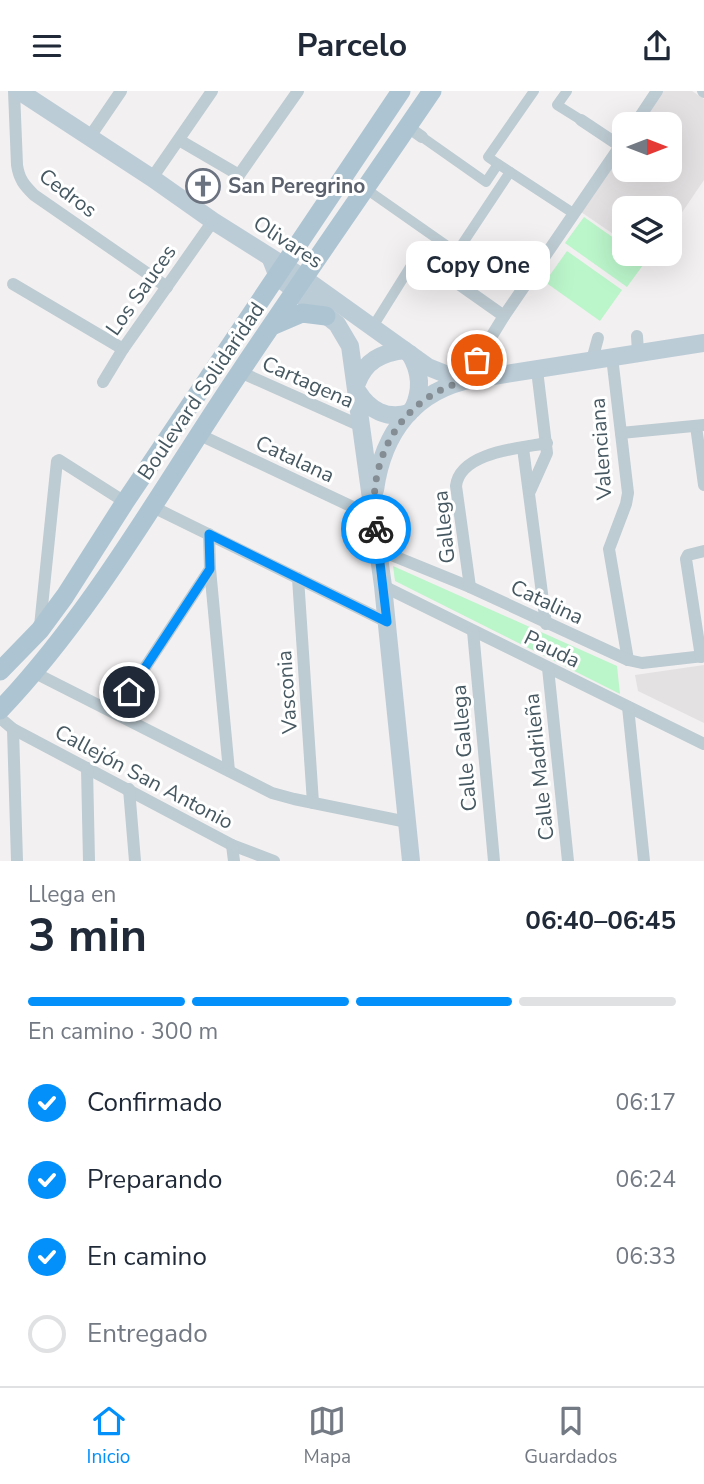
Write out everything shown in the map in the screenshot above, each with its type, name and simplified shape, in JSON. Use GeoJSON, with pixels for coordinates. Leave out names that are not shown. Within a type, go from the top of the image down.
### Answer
{"type":"FeatureCollection","features":[{"type":"Feature","properties":{"kind":"main road","name":"Boulevard Solidaridad"},"geometry":{"type":"LineString","coordinates":[[2,666],[40,630],[65,596],[278,267],[401,91]]}},
{"type":"Feature","properties":{"kind":"main road","name":"Boulevard Solidaridad"},"geometry":{"type":"LineString","coordinates":[[0,710],[35,673],[76,620],[240,372],[366,189],[415,132],[432,91]]}},
{"type":"Feature","properties":{"kind":"main road","name":"Olivares"},"geometry":{"type":"LineString","coordinates":[[24,93],[152,177],[300,285],[372,327],[438,372],[468,380]]}},
{"type":"Feature","properties":{"kind":"main road"},"geometry":{"type":"LineString","coordinates":[[300,285],[337,324],[348,340],[379,550],[411,861]]}},
{"type":"Feature","properties":{"kind":"main road"},"geometry":{"type":"LineString","coordinates":[[273,325],[302,313],[327,316]]}},
{"type":"Feature","properties":{"kind":"main road"},"geometry":{"type":"LineString","coordinates":[[373,512],[382,453],[411,411],[435,394],[468,380],[612,357],[637,344],[704,343]]}},
{"type":"Feature","properties":{"kind":"main road"},"geometry":{"type":"LineString","coordinates":[[407,352],[416,367],[420,385],[411,411],[394,415],[369,407],[357,387],[361,371],[371,360],[387,353],[407,352]]}},
{"type":"Feature","properties":{"kind":"street"},"geometry":{"type":"LineString","coordinates":[[89,138],[121,91]]}},
{"type":"Feature","properties":{"kind":"street"},"geometry":{"type":"LineString","coordinates":[[152,177],[212,91]]}},
{"type":"Feature","properties":{"kind":"street"},"geometry":{"type":"LineString","coordinates":[[179,140],[239,175],[298,91]]}},
{"type":"Feature","properties":{"kind":"street"},"geometry":{"type":"LineString","coordinates":[[534,91],[488,157],[573,213]]}},
{"type":"Feature","properties":{"kind":"street"},"geometry":{"type":"LineString","coordinates":[[568,91],[557,105],[612,137]]}},
{"type":"Feature","properties":{"kind":"street"},"geometry":{"type":"LineString","coordinates":[[643,112],[657,91]]}},
{"type":"Feature","properties":{"kind":"street","name":"Cedros"},"geometry":{"type":"LineString","coordinates":[[24,93],[17,165],[18,176],[23,184],[34,195],[167,287]]}},
{"type":"Feature","properties":{"kind":"street"},"geometry":{"type":"LineString","coordinates":[[415,132],[486,182],[498,164]]}},
{"type":"Feature","properties":{"kind":"street"},"geometry":{"type":"LineString","coordinates":[[468,380],[503,316],[612,157]]}},
{"type":"Feature","properties":{"kind":"street"},"geometry":{"type":"LineString","coordinates":[[443,273],[510,172]]}},
{"type":"Feature","properties":{"kind":"street"},"geometry":{"type":"LineString","coordinates":[[366,189],[457,251]]}},
{"type":"Feature","properties":{"kind":"street","name":"Los Sauces"},"geometry":{"type":"LineString","coordinates":[[103,382],[122,349],[213,221]]}},
{"type":"Feature","properties":{"kind":"street"},"geometry":{"type":"LineString","coordinates":[[372,327],[417,256],[503,316]]}},
{"type":"Feature","properties":{"kind":"street"},"geometry":{"type":"LineString","coordinates":[[13,284],[122,349]]}},
{"type":"Feature","properties":{"kind":"street"},"geometry":{"type":"LineString","coordinates":[[592,360],[598,338]]}},
{"type":"Feature","properties":{"kind":"street","name":"Valenciana"},"geometry":{"type":"LineString","coordinates":[[612,357],[628,493],[609,549],[628,660]]}},
{"type":"Feature","properties":{"kind":"street"},"geometry":{"type":"LineString","coordinates":[[530,493],[546,457],[547,443],[537,370]]}},
{"type":"Feature","properties":{"kind":"street","name":"Cartagena"},"geometry":{"type":"LineString","coordinates":[[240,372],[361,426]]}},
{"type":"Feature","properties":{"kind":"street"},"geometry":{"type":"LineString","coordinates":[[621,433],[700,425],[704,485]]}},
{"type":"Feature","properties":{"kind":"street","name":"Catalana"},"geometry":{"type":"LineString","coordinates":[[200,435],[373,512]]}},
{"type":"Feature","properties":{"kind":"street","name":"Gallega"},"geometry":{"type":"LineString","coordinates":[[470,587],[456,486],[458,476],[474,460],[547,443]]}},
{"type":"Feature","properties":{"kind":"street"},"geometry":{"type":"LineString","coordinates":[[523,448],[546,624]]}},
{"type":"Feature","properties":{"kind":"street"},"geometry":{"type":"LineString","coordinates":[[40,630],[57,461],[125,502]]}},
{"type":"Feature","properties":{"kind":"street"},"geometry":{"type":"LineString","coordinates":[[151,506],[387,622]]}},
{"type":"Feature","properties":{"kind":"street"},"geometry":{"type":"LineString","coordinates":[[209,534],[229,771]]}},
{"type":"Feature","properties":{"kind":"street","name":"Catalina"},"geometry":{"type":"LineString","coordinates":[[379,550],[470,587],[628,660],[642,663],[702,657]]}},
{"type":"Feature","properties":{"kind":"street"},"geometry":{"type":"LineString","coordinates":[[702,657],[686,556],[704,551]]}},
{"type":"Feature","properties":{"kind":"street"},"geometry":{"type":"LineString","coordinates":[[115,713],[210,569]]}},
{"type":"Feature","properties":{"kind":"street","name":"Vasconia"},"geometry":{"type":"LineString","coordinates":[[298,577],[313,803]]}},
{"type":"Feature","properties":{"kind":"street"},"geometry":{"type":"LineString","coordinates":[[690,587],[704,585]]}},
{"type":"Feature","properties":{"kind":"street","name":"Pauda"},"geometry":{"type":"LineString","coordinates":[[383,586],[704,744]]}},
{"type":"Feature","properties":{"kind":"street","name":"Calle Gallega"},"geometry":{"type":"LineString","coordinates":[[473,631],[494,861]]}},
{"type":"Feature","properties":{"kind":"street","name":"Calle Madrileña"},"geometry":{"type":"LineString","coordinates":[[548,668],[568,861]]}},
{"type":"Feature","properties":{"kind":"street"},"geometry":{"type":"LineString","coordinates":[[35,673],[272,793],[407,822]]}},
{"type":"Feature","properties":{"kind":"street"},"geometry":{"type":"LineString","coordinates":[[628,707],[644,861]]}},
{"type":"Feature","properties":{"kind":"street","name":"Callejón San Antonio"},"geometry":{"type":"LineString","coordinates":[[0,718],[13,729],[232,845],[274,861]]}},
{"type":"Feature","properties":{"kind":"street"},"geometry":{"type":"LineString","coordinates":[[13,729],[17,861]]}},
{"type":"Feature","properties":{"kind":"street"},"geometry":{"type":"LineString","coordinates":[[87,768],[89,861]]}},
{"type":"Feature","properties":{"kind":"street"},"geometry":{"type":"LineString","coordinates":[[129,789],[135,861]]}},
{"type":"Feature","properties":{"kind":"street"},"geometry":{"type":"LineString","coordinates":[[232,845],[234,861]]}},
{"type":"Feature","properties":{"kind":"shaded area"},"geometry":{"type":"Polygon","coordinates":[[[663,91],[692,91],[704,99],[704,180],[682,212],[682,196],[612,196],[612,233],[581,212],[612,166],[612,182],[682,182],[682,112],[648,112],[663,91]]]}},
{"type":"Feature","properties":{"kind":"shaded area"},"geometry":{"type":"Polygon","coordinates":[[[704,665],[704,723],[638,691],[635,675],[704,665]]]}},
{"type":"Feature","properties":{"kind":"green space"},"geometry":{"type":"Polygon","coordinates":[[[584,217],[612,237],[612,266],[642,266],[627,287],[565,243],[584,217]]]}},
{"type":"Feature","properties":{"kind":"green space"},"geometry":{"type":"Polygon","coordinates":[[[567,251],[622,290],[600,321],[545,282],[567,251]]]}},
{"type":"Feature","properties":{"kind":"green space"},"geometry":{"type":"Polygon","coordinates":[[[393,566],[617,666],[620,694],[395,581],[393,566]]]}},
{"type":"Feature","properties":{"kind":"way so far"},"geometry":{"type":"LineString","coordinates":[[376,529],[372,507],[377,472],[382,453],[394,432],[409,413],[424,401],[463,381],[474,379],[477,360]]}},
{"type":"Feature","properties":{"kind":"place","name":"San Peregrino"},"geometry":{"type":"Point","coordinates":[203,186]}},
{"type":"Feature","properties":{"kind":"place","name":"Copy One"},"geometry":{"type":"Point","coordinates":[477,360]}},
{"type":"Feature","properties":{"kind":"route"},"geometry":{"type":"LineString","coordinates":[[129,692],[210,569],[209,534],[387,622],[376,529]]}}]}
